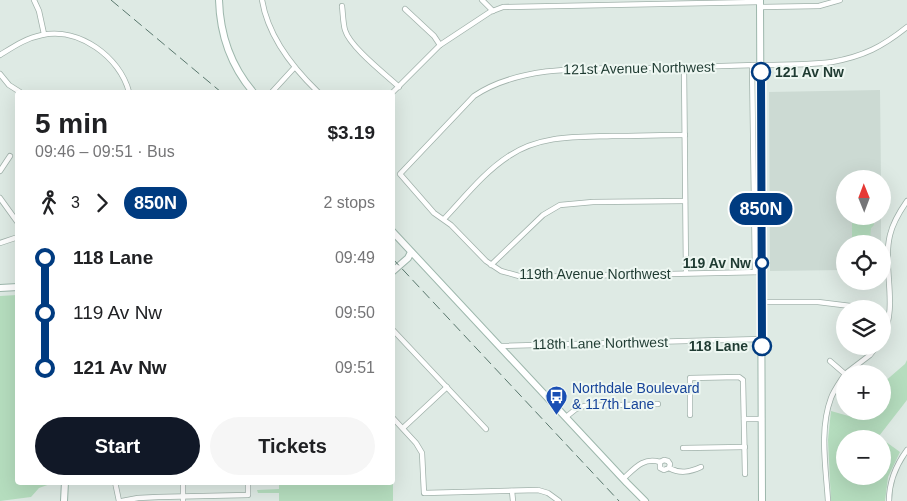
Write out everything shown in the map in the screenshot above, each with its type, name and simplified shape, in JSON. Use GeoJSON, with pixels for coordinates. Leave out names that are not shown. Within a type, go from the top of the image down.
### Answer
{"type":"FeatureCollection","features":[{"type":"Feature","properties":{"kind":"street"},"geometry":{"type":"LineString","coordinates":[[34,0],[40,11],[44,34]]}},
{"type":"Feature","properties":{"kind":"street"},"geometry":{"type":"LineString","coordinates":[[219,0],[223,36],[229,53],[240,76],[251,90]]}},
{"type":"Feature","properties":{"kind":"street"},"geometry":{"type":"LineString","coordinates":[[262,0],[265,16],[294,68],[316,90]]}},
{"type":"Feature","properties":{"kind":"street"},"geometry":{"type":"LineString","coordinates":[[482,0],[493,11]]}},
{"type":"Feature","properties":{"kind":"street"},"geometry":{"type":"LineString","coordinates":[[395,90],[440,45],[493,11],[503,8],[528,6],[760,3],[819,6],[840,0]]}},
{"type":"Feature","properties":{"kind":"street"},"geometry":{"type":"LineString","coordinates":[[758,272],[760,3]]}},
{"type":"Feature","properties":{"kind":"street"},"geometry":{"type":"LineString","coordinates":[[342,6],[345,29],[349,38],[399,87]]}},
{"type":"Feature","properties":{"kind":"street"},"geometry":{"type":"LineString","coordinates":[[406,9],[434,36],[440,45]]}},
{"type":"Feature","properties":{"kind":"street","name":"121st Avenue Northwest"},"geometry":{"type":"LineString","coordinates":[[444,219],[434,213],[400,174],[474,96],[486,88],[528,74],[556,70],[818,63],[846,59],[874,50],[887,43],[907,27]]}},
{"type":"Feature","properties":{"kind":"street"},"geometry":{"type":"LineString","coordinates":[[0,55],[26,40],[44,34],[71,37],[95,47],[111,60],[120,72],[128,90]]}},
{"type":"Feature","properties":{"kind":"street"},"geometry":{"type":"LineString","coordinates":[[752,65],[758,272],[762,302],[762,501]]}},
{"type":"Feature","properties":{"kind":"street"},"geometry":{"type":"LineString","coordinates":[[684,67],[686,273]]}},
{"type":"Feature","properties":{"kind":"street"},"geometry":{"type":"LineString","coordinates":[[274,90],[294,68]]}},
{"type":"Feature","properties":{"kind":"street"},"geometry":{"type":"LineString","coordinates":[[0,74],[9,85],[17,90]]}},
{"type":"Feature","properties":{"kind":"street"},"geometry":{"type":"LineString","coordinates":[[685,135],[571,137],[526,146],[508,156],[489,172],[444,219],[491,265],[543,214],[560,205],[593,202],[685,202]]}},
{"type":"Feature","properties":{"kind":"street"},"geometry":{"type":"LineString","coordinates":[[0,170],[10,156]]}},
{"type":"Feature","properties":{"kind":"street"},"geometry":{"type":"LineString","coordinates":[[0,198],[15,219]]}},
{"type":"Feature","properties":{"kind":"street"},"geometry":{"type":"LineString","coordinates":[[889,300],[889,237],[897,216],[907,201]]}},
{"type":"Feature","properties":{"kind":"street"},"geometry":{"type":"LineString","coordinates":[[395,234],[622,479],[646,501]]}},
{"type":"Feature","properties":{"kind":"street"},"geometry":{"type":"LineString","coordinates":[[0,243],[15,238]]}},
{"type":"Feature","properties":{"kind":"street"},"geometry":{"type":"LineString","coordinates":[[395,264],[411,252]]}},
{"type":"Feature","properties":{"kind":"street"},"geometry":{"type":"LineString","coordinates":[[395,269],[408,258],[411,252]]}},
{"type":"Feature","properties":{"kind":"street","name":"119th Avenue Northwest"},"geometry":{"type":"LineString","coordinates":[[491,265],[509,274],[529,277],[758,272]]}},
{"type":"Feature","properties":{"kind":"street"},"geometry":{"type":"LineString","coordinates":[[0,288],[15,287]]}},
{"type":"Feature","properties":{"kind":"street"},"geometry":{"type":"LineString","coordinates":[[762,302],[818,302],[836,304]]}},
{"type":"Feature","properties":{"kind":"street"},"geometry":{"type":"LineString","coordinates":[[395,332],[486,429]]}},
{"type":"Feature","properties":{"kind":"street","name":"118th Lane Northwest"},"geometry":{"type":"LineString","coordinates":[[499,346],[762,339]]}},
{"type":"Feature","properties":{"kind":"street"},"geometry":{"type":"LineString","coordinates":[[857,365],[870,355]]}},
{"type":"Feature","properties":{"kind":"street"},"geometry":{"type":"LineString","coordinates":[[830,361],[836,366]]}},
{"type":"Feature","properties":{"kind":"street"},"geometry":{"type":"LineString","coordinates":[[690,415],[690,378],[739,378],[744,380],[745,474]]}},
{"type":"Feature","properties":{"kind":"street"},"geometry":{"type":"LineString","coordinates":[[403,428],[447,387]]}},
{"type":"Feature","properties":{"kind":"street"},"geometry":{"type":"LineString","coordinates":[[828,501],[826,416],[836,390]]}},
{"type":"Feature","properties":{"kind":"street"},"geometry":{"type":"LineString","coordinates":[[566,417],[576,409],[584,406],[658,404]]}},
{"type":"Feature","properties":{"kind":"street"},"geometry":{"type":"LineString","coordinates":[[744,419],[762,419]]}},
{"type":"Feature","properties":{"kind":"street"},"geometry":{"type":"LineString","coordinates":[[395,420],[422,453],[424,493],[543,491],[559,501]]}},
{"type":"Feature","properties":{"kind":"street"},"geometry":{"type":"LineString","coordinates":[[683,448],[745,447]]}},
{"type":"Feature","properties":{"kind":"street"},"geometry":{"type":"LineString","coordinates":[[889,501],[894,473],[907,450]]}},
{"type":"Feature","properties":{"kind":"street"},"geometry":{"type":"LineString","coordinates":[[622,479],[642,462],[648,460],[660,462],[668,460],[669,468],[675,472],[686,472],[701,467]]}},
{"type":"Feature","properties":{"kind":"street"},"geometry":{"type":"LineString","coordinates":[[64,501],[65,485]]}},
{"type":"Feature","properties":{"kind":"street"},"geometry":{"type":"LineString","coordinates":[[116,485],[120,501],[138,498],[183,499],[248,495],[248,485]]}},
{"type":"Feature","properties":{"kind":"street"},"geometry":{"type":"LineString","coordinates":[[183,485],[183,499]]}},
{"type":"Feature","properties":{"kind":"street"},"geometry":{"type":"LineString","coordinates":[[512,491],[513,501]]}},
{"type":"Feature","properties":{"kind":"shaded area"},"geometry":{"type":"Polygon","coordinates":[[[880,90],[881,170],[836,170],[836,225],[881,225],[881,235],[836,235],[836,270],[770,271],[769,92],[880,90]]]}},
{"type":"Feature","properties":{"kind":"green space"},"geometry":{"type":"Polygon","coordinates":[[[852,225],[874,225],[871,228],[870,235],[852,235],[852,225]]]}},
{"type":"Feature","properties":{"kind":"green space"},"geometry":{"type":"Polygon","coordinates":[[[15,295],[15,485],[47,485],[39,488],[31,497],[0,501],[0,296],[15,295]]]}},
{"type":"Feature","properties":{"kind":"green space"},"geometry":{"type":"Polygon","coordinates":[[[907,360],[907,400],[884,430],[836,430],[836,485],[887,485],[885,501],[831,501],[828,440],[831,411],[836,412],[836,420],[891,420],[891,376],[907,360]]]}},
{"type":"Feature","properties":{"kind":"green space"},"geometry":{"type":"Polygon","coordinates":[[[891,446],[900,452],[891,471],[891,446]]]}},
{"type":"Feature","properties":{"kind":"green space"},"geometry":{"type":"Polygon","coordinates":[[[279,485],[393,485],[393,501],[279,501],[279,493],[258,493],[257,490],[279,489],[279,485]]]}},
{"type":"Feature","properties":{"kind":"railway"},"geometry":{"type":"LineString","coordinates":[[111,0],[219,90]]}},
{"type":"Feature","properties":{"kind":"railway"},"geometry":{"type":"LineString","coordinates":[[395,261],[619,501]]}},
{"type":"Feature","properties":{"kind":"bus line","name":"850N"},"geometry":{"type":"LineString","coordinates":[[761,72],[762,346]]}},
{"type":"Feature","properties":{"kind":"place","name":"121 Av Nw"},"geometry":{"type":"Point","coordinates":[761,72]}},
{"type":"Feature","properties":{"kind":"place","name":"119 Av Nw"},"geometry":{"type":"Point","coordinates":[762,263]}},
{"type":"Feature","properties":{"kind":"place","name":"118 Lane"},"geometry":{"type":"Point","coordinates":[762,346]}},
{"type":"Feature","properties":{"kind":"place","name":"Northdale Boulevard & 117th Lane"},"geometry":{"type":"Point","coordinates":[556,415]}}]}
